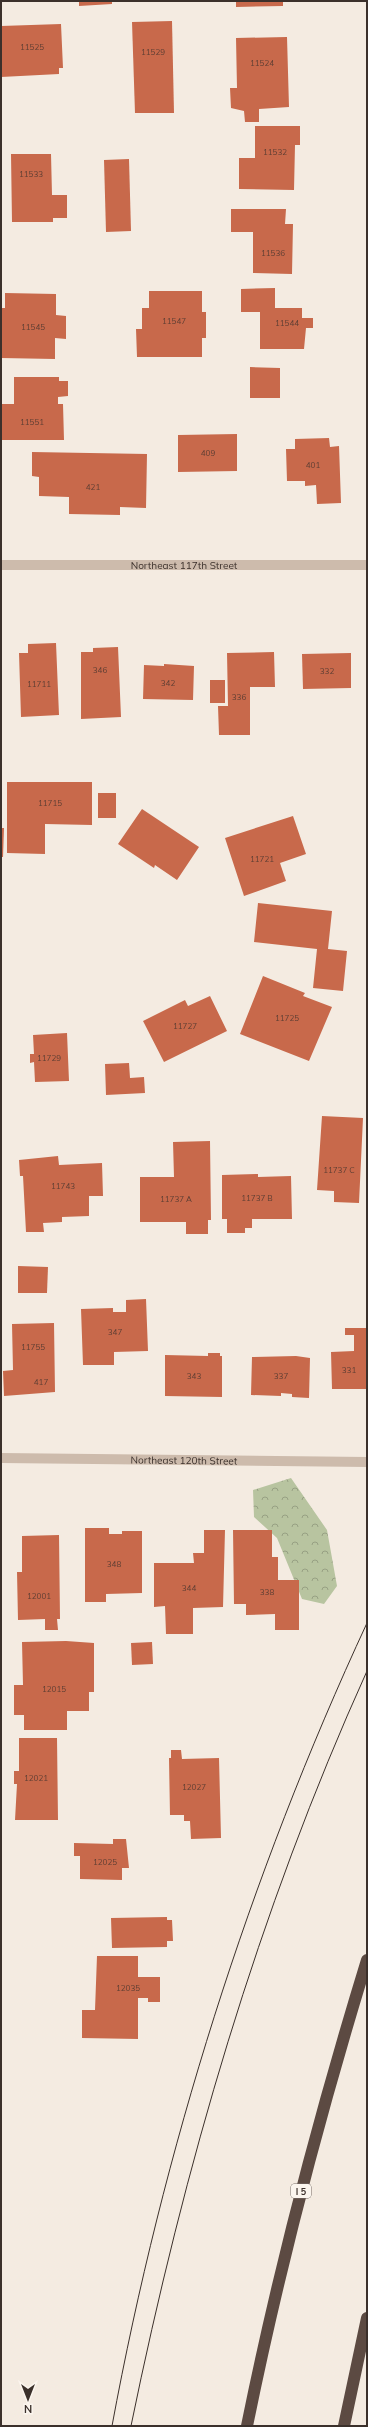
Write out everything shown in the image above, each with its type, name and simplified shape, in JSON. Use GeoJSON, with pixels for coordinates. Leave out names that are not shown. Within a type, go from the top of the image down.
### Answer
{"type":"FeatureCollection","features":[{"type":"Feature","properties":{"kind":"highway","name":"I 5"},"geometry":{"type":"LineString","coordinates":[[247,2426],[281,2264],[336,2060],[367,1960]]}},
{"type":"Feature","properties":{"kind":"highway"},"geometry":{"type":"LineString","coordinates":[[344,2426],[367,2318]]}},
{"type":"Feature","properties":{"kind":"street","name":"Northeast 117th Street"},"geometry":{"type":"LineString","coordinates":[[1,565],[367,565]]}},
{"type":"Feature","properties":{"kind":"street","name":"Northeast 120th Street"},"geometry":{"type":"LineString","coordinates":[[1,1458],[367,1462]]}},
{"type":"Feature","properties":{"kind":"green space"},"geometry":{"type":"Polygon","coordinates":[[[291,1478],[327,1530],[337,1586],[324,1604],[302,1599],[277,1538],[254,1517],[253,1490],[291,1478]]]}},
{"type":"Feature","properties":{"kind":"building"},"geometry":{"type":"Polygon","coordinates":[[[79,1],[112,1],[112,4],[79,6],[79,1]]]}},
{"type":"Feature","properties":{"kind":"building"},"geometry":{"type":"Polygon","coordinates":[[[236,1],[283,1],[283,6],[236,7],[236,1]]]}},
{"type":"Feature","properties":{"kind":"building"},"geometry":{"type":"Polygon","coordinates":[[[172,21],[174,113],[135,113],[132,22],[172,21]]]}},
{"type":"Feature","properties":{"kind":"building"},"geometry":{"type":"Polygon","coordinates":[[[61,24],[63,68],[59,68],[59,74],[1,77],[1,26],[61,24]]]}},
{"type":"Feature","properties":{"kind":"building"},"geometry":{"type":"Polygon","coordinates":[[[287,37],[289,107],[259,109],[259,122],[245,122],[244,111],[231,108],[230,88],[237,88],[236,38],[287,37]]]}},
{"type":"Feature","properties":{"kind":"building"},"geometry":{"type":"Polygon","coordinates":[[[255,126],[300,126],[300,145],[295,145],[294,190],[239,189],[239,158],[255,158],[255,126]]]}},
{"type":"Feature","properties":{"kind":"building"},"geometry":{"type":"Polygon","coordinates":[[[11,154],[51,154],[52,195],[67,195],[67,218],[53,218],[53,222],[12,222],[11,154]]]}},
{"type":"Feature","properties":{"kind":"building"},"geometry":{"type":"Polygon","coordinates":[[[129,159],[131,231],[106,232],[104,160],[129,159]]]}},
{"type":"Feature","properties":{"kind":"building"},"geometry":{"type":"Polygon","coordinates":[[[231,209],[286,209],[285,224],[293,224],[292,274],[253,273],[253,232],[231,232],[231,209]]]}},
{"type":"Feature","properties":{"kind":"building"},"geometry":{"type":"Polygon","coordinates":[[[275,288],[275,308],[302,308],[302,318],[313,318],[313,328],[306,328],[304,349],[260,349],[260,312],[241,312],[241,289],[275,288]]]}},
{"type":"Feature","properties":{"kind":"building"},"geometry":{"type":"Polygon","coordinates":[[[149,291],[202,291],[202,312],[206,312],[206,338],[202,338],[202,357],[137,357],[136,329],[142,329],[142,308],[149,308],[149,291]]]}},
{"type":"Feature","properties":{"kind":"building"},"geometry":{"type":"Polygon","coordinates":[[[5,293],[56,294],[56,315],[66,316],[66,339],[55,338],[55,359],[1,358],[1,308],[5,308],[5,293]]]}},
{"type":"Feature","properties":{"kind":"building"},"geometry":{"type":"Polygon","coordinates":[[[250,367],[280,368],[280,398],[250,398],[250,367]]]}},
{"type":"Feature","properties":{"kind":"building"},"geometry":{"type":"Polygon","coordinates":[[[14,377],[59,377],[59,381],[68,381],[68,396],[58,397],[58,404],[63,404],[64,440],[1,440],[1,404],[14,404],[14,377]]]}},
{"type":"Feature","properties":{"kind":"building"},"geometry":{"type":"Polygon","coordinates":[[[237,434],[237,471],[178,472],[178,435],[237,434]]]}},
{"type":"Feature","properties":{"kind":"building"},"geometry":{"type":"Polygon","coordinates":[[[329,438],[330,447],[339,446],[341,503],[317,504],[316,485],[305,486],[305,481],[287,481],[286,449],[295,449],[295,439],[329,438]]]}},
{"type":"Feature","properties":{"kind":"building"},"geometry":{"type":"Polygon","coordinates":[[[32,452],[147,454],[146,508],[120,507],[120,515],[69,514],[69,497],[39,496],[39,477],[32,476],[32,452]]]}},
{"type":"Feature","properties":{"kind":"building"},"geometry":{"type":"Polygon","coordinates":[[[56,643],[59,715],[21,717],[19,653],[28,653],[28,644],[56,643]]]}},
{"type":"Feature","properties":{"kind":"building"},"geometry":{"type":"Polygon","coordinates":[[[118,647],[121,717],[81,719],[81,652],[93,652],[93,648],[118,647]]]}},
{"type":"Feature","properties":{"kind":"building"},"geometry":{"type":"Polygon","coordinates":[[[274,652],[275,687],[250,687],[250,735],[219,735],[218,706],[228,706],[227,653],[274,652]]]}},
{"type":"Feature","properties":{"kind":"building"},"geometry":{"type":"Polygon","coordinates":[[[351,653],[351,688],[303,689],[302,654],[351,653]]]}},
{"type":"Feature","properties":{"kind":"building"},"geometry":{"type":"Polygon","coordinates":[[[164,664],[194,666],[193,700],[143,699],[144,665],[164,666],[164,664]]]}},
{"type":"Feature","properties":{"kind":"building"},"geometry":{"type":"Polygon","coordinates":[[[210,680],[225,680],[225,703],[210,703],[210,680]]]}},
{"type":"Feature","properties":{"kind":"building"},"geometry":{"type":"Polygon","coordinates":[[[7,782],[92,782],[92,825],[45,824],[45,854],[7,853],[7,782]]]}},
{"type":"Feature","properties":{"kind":"building"},"geometry":{"type":"Polygon","coordinates":[[[98,793],[116,793],[116,818],[98,818],[98,793]]]}},
{"type":"Feature","properties":{"kind":"building"},"geometry":{"type":"Polygon","coordinates":[[[142,809],[199,847],[177,880],[155,865],[154,868],[118,844],[142,809]]]}},
{"type":"Feature","properties":{"kind":"building"},"geometry":{"type":"Polygon","coordinates":[[[293,816],[306,854],[280,863],[286,881],[244,896],[225,838],[293,816]]]}},
{"type":"Feature","properties":{"kind":"building"},"geometry":{"type":"Polygon","coordinates":[[[1,828],[4,828],[3,857],[1,857],[1,828]]]}},
{"type":"Feature","properties":{"kind":"building"},"geometry":{"type":"Polygon","coordinates":[[[258,903],[332,911],[328,949],[347,951],[343,991],[313,988],[317,949],[254,942],[258,903]]]}},
{"type":"Feature","properties":{"kind":"building"},"geometry":{"type":"Polygon","coordinates":[[[263,976],[305,993],[303,996],[332,1007],[309,1061],[240,1034],[263,976]]]}},
{"type":"Feature","properties":{"kind":"building"},"geometry":{"type":"Polygon","coordinates":[[[210,996],[227,1031],[164,1062],[143,1021],[185,1000],[188,1006],[210,996]]]}},
{"type":"Feature","properties":{"kind":"building"},"geometry":{"type":"Polygon","coordinates":[[[67,1033],[69,1081],[35,1082],[34,1062],[30,1063],[30,1054],[34,1054],[33,1035],[67,1033]]]}},
{"type":"Feature","properties":{"kind":"building"},"geometry":{"type":"Polygon","coordinates":[[[129,1063],[130,1078],[144,1077],[145,1093],[106,1095],[105,1064],[129,1063]]]}},
{"type":"Feature","properties":{"kind":"building"},"geometry":{"type":"Polygon","coordinates":[[[322,1116],[363,1118],[359,1203],[334,1202],[334,1191],[317,1190],[322,1116]]]}},
{"type":"Feature","properties":{"kind":"building"},"geometry":{"type":"Polygon","coordinates":[[[210,1141],[211,1220],[208,1220],[208,1234],[186,1234],[186,1222],[140,1222],[140,1177],[174,1177],[173,1142],[210,1141]]]}},
{"type":"Feature","properties":{"kind":"building"},"geometry":{"type":"Polygon","coordinates":[[[58,1156],[59,1165],[102,1163],[103,1196],[89,1196],[89,1216],[62,1217],[62,1222],[43,1223],[44,1232],[26,1232],[23,1176],[20,1176],[19,1160],[58,1156]]]}},
{"type":"Feature","properties":{"kind":"building"},"geometry":{"type":"Polygon","coordinates":[[[258,1174],[258,1177],[291,1176],[292,1219],[252,1219],[252,1228],[245,1228],[245,1233],[227,1233],[227,1219],[222,1219],[222,1175],[258,1174]]]}},
{"type":"Feature","properties":{"kind":"building"},"geometry":{"type":"Polygon","coordinates":[[[18,1266],[48,1267],[47,1293],[18,1293],[18,1266]]]}},
{"type":"Feature","properties":{"kind":"building"},"geometry":{"type":"Polygon","coordinates":[[[146,1299],[148,1351],[114,1352],[114,1365],[83,1365],[81,1309],[113,1308],[113,1312],[126,1312],[126,1300],[146,1299]]]}},
{"type":"Feature","properties":{"kind":"building"},"geometry":{"type":"Polygon","coordinates":[[[54,1323],[55,1392],[4,1396],[3,1371],[13,1370],[12,1324],[54,1323]]]}},
{"type":"Feature","properties":{"kind":"building"},"geometry":{"type":"Polygon","coordinates":[[[345,1328],[367,1328],[367,1389],[332,1389],[331,1352],[354,1351],[354,1335],[345,1335],[345,1328]]]}},
{"type":"Feature","properties":{"kind":"building"},"geometry":{"type":"Polygon","coordinates":[[[208,1353],[220,1353],[220,1356],[222,1356],[222,1397],[165,1396],[165,1355],[208,1356],[208,1353]]]}},
{"type":"Feature","properties":{"kind":"building"},"geometry":{"type":"Polygon","coordinates":[[[296,1356],[310,1358],[309,1398],[292,1397],[292,1394],[281,1393],[281,1396],[251,1395],[252,1357],[296,1356]]]}},
{"type":"Feature","properties":{"kind":"building"},"geometry":{"type":"Polygon","coordinates":[[[85,1528],[109,1528],[109,1534],[122,1534],[122,1531],[142,1531],[142,1593],[106,1594],[106,1602],[85,1602],[85,1528]]]}},
{"type":"Feature","properties":{"kind":"building"},"geometry":{"type":"Polygon","coordinates":[[[204,1530],[225,1530],[223,1607],[193,1608],[193,1634],[166,1634],[165,1606],[154,1607],[154,1563],[194,1563],[193,1553],[204,1553],[204,1530]]]}},
{"type":"Feature","properties":{"kind":"building"},"geometry":{"type":"Polygon","coordinates":[[[233,1530],[272,1530],[272,1557],[278,1557],[278,1580],[299,1580],[299,1630],[275,1630],[275,1614],[246,1615],[246,1604],[234,1604],[233,1530]]]}},
{"type":"Feature","properties":{"kind":"building"},"geometry":{"type":"Polygon","coordinates":[[[59,1535],[60,1619],[57,1619],[58,1630],[45,1630],[45,1619],[18,1620],[17,1572],[22,1572],[22,1536],[59,1535]]]}},
{"type":"Feature","properties":{"kind":"building"},"geometry":{"type":"Polygon","coordinates":[[[66,1641],[94,1643],[94,1692],[89,1692],[89,1711],[67,1711],[67,1730],[24,1730],[24,1715],[14,1715],[14,1685],[23,1685],[22,1642],[66,1641]]]}},
{"type":"Feature","properties":{"kind":"building"},"geometry":{"type":"Polygon","coordinates":[[[152,1642],[153,1664],[132,1665],[131,1643],[152,1642]]]}},
{"type":"Feature","properties":{"kind":"building"},"geometry":{"type":"Polygon","coordinates":[[[19,1738],[57,1738],[58,1820],[15,1820],[17,1784],[14,1784],[14,1771],[19,1771],[19,1738]]]}},
{"type":"Feature","properties":{"kind":"building"},"geometry":{"type":"Polygon","coordinates":[[[171,1750],[181,1750],[182,1759],[219,1758],[221,1838],[191,1839],[190,1821],[184,1821],[184,1815],[170,1815],[169,1758],[171,1758],[171,1750]]]}},
{"type":"Feature","properties":{"kind":"building"},"geometry":{"type":"Polygon","coordinates":[[[113,1839],[126,1839],[129,1868],[122,1868],[122,1880],[80,1879],[80,1856],[74,1856],[74,1843],[113,1844],[113,1839]]]}},
{"type":"Feature","properties":{"kind":"building"},"geometry":{"type":"Polygon","coordinates":[[[167,1917],[167,1920],[172,1920],[173,1941],[167,1941],[167,1947],[112,1948],[111,1918],[167,1917]]]}},
{"type":"Feature","properties":{"kind":"building"},"geometry":{"type":"Polygon","coordinates":[[[97,1956],[138,1956],[138,1977],[160,1977],[160,2002],[148,2002],[148,1998],[138,1998],[138,2039],[82,2038],[82,2010],[95,2010],[97,1956]]]}},
{"type":"Feature","properties":{"kind":"tram line"},"geometry":{"type":"LineString","coordinates":[[112,2426],[133,2323],[157,2220],[184,2118],[214,2016],[248,1916],[285,1817],[324,1719],[367,1623]]}},
{"type":"Feature","properties":{"kind":"tram line"},"geometry":{"type":"LineString","coordinates":[[131,2426],[175,2233],[200,2137],[228,2042],[258,1948],[292,1854],[328,1762],[367,1671]]}}]}
